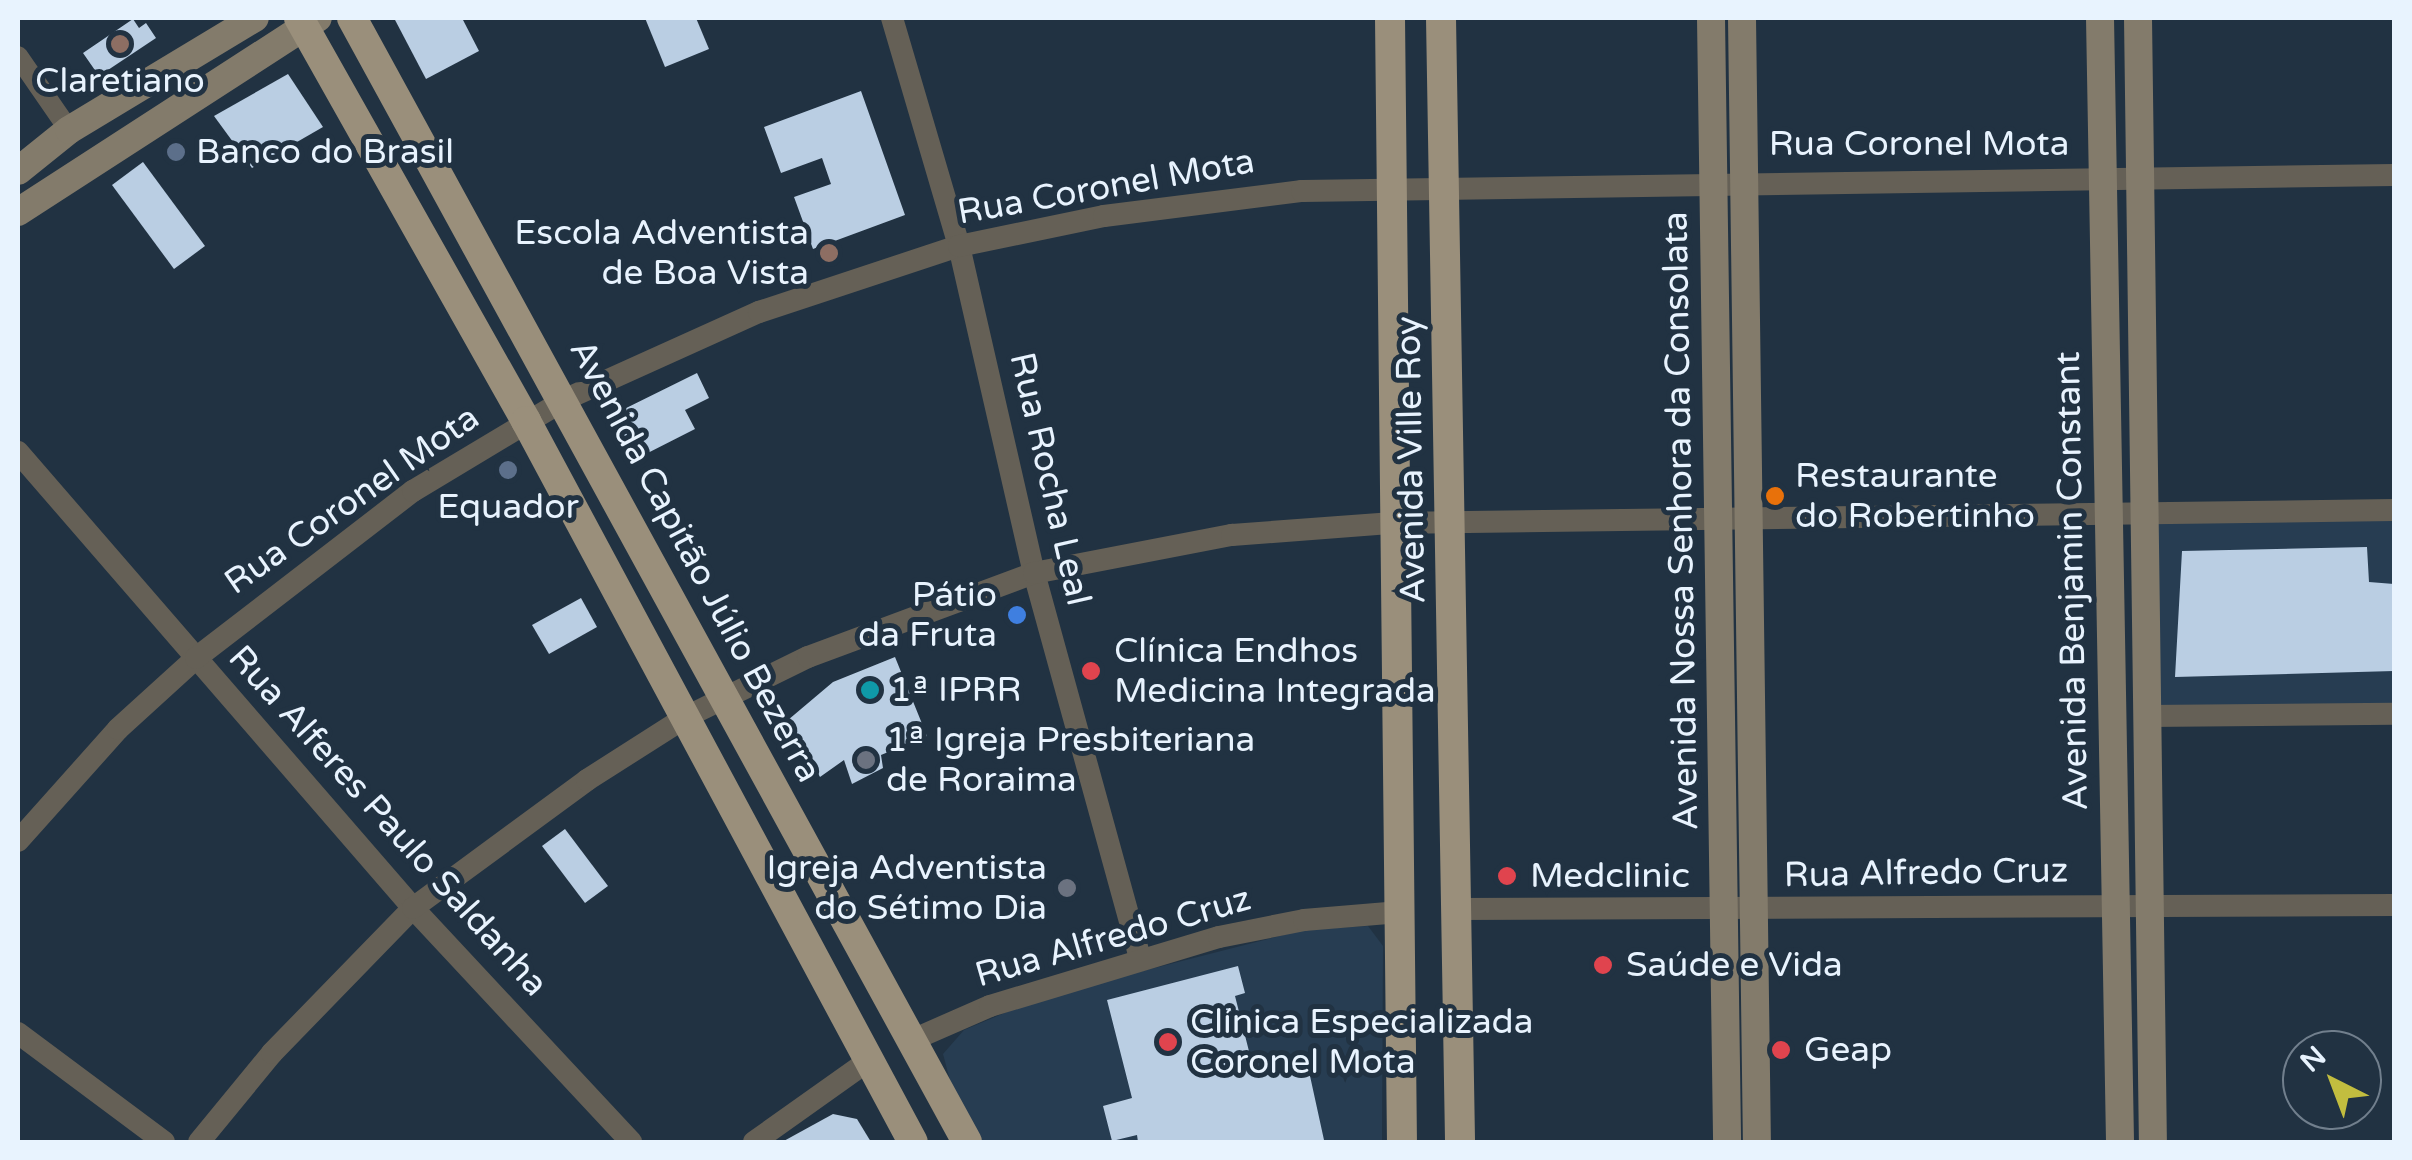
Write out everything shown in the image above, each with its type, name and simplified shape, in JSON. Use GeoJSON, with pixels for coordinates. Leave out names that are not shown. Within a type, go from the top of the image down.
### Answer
{"type":"FeatureCollection","features":[{"type":"Feature","properties":{"kind":"main road"},"geometry":{"type":"LineString","coordinates":[[18,171],[69,130],[254,18]]}},
{"type":"Feature","properties":{"kind":"main road","name":"Avenida Capitão Júlio Bezerra"},"geometry":{"type":"LineString","coordinates":[[352,18],[728,696],[910,1042],[967,1142]]}},
{"type":"Feature","properties":{"kind":"main road","name":"Avenida Ville Roy"},"geometry":{"type":"LineString","coordinates":[[1390,18],[1390,523],[1402,1142]]}},
{"type":"Feature","properties":{"kind":"main road","name":"Avenida Ville Roy"},"geometry":{"type":"LineString","coordinates":[[1441,18],[1460,1142]]}},
{"type":"Feature","properties":{"kind":"main road","name":"Avenida Nossa Senhora da Consolata"},"geometry":{"type":"LineString","coordinates":[[1711,18],[1715,520],[1757,1142]]}},
{"type":"Feature","properties":{"kind":"main road","name":"Avenida Nossa Senhora da Consolata"},"geometry":{"type":"LineString","coordinates":[[1727,1142],[1739,911],[1746,518],[1742,18]]}},
{"type":"Feature","properties":{"kind":"main road","name":"Avenida Benjamin Constant"},"geometry":{"type":"LineString","coordinates":[[2100,18],[2120,1142]]}},
{"type":"Feature","properties":{"kind":"main road","name":"Avenida Benjamin Constant"},"geometry":{"type":"LineString","coordinates":[[2138,18],[2153,1142]]}},
{"type":"Feature","properties":{"kind":"main road"},"geometry":{"type":"LineString","coordinates":[[18,212],[307,21],[913,1142]]}},
{"type":"Feature","properties":{"kind":"street","name":"Rua Rocha Leal"},"geometry":{"type":"LineString","coordinates":[[892,18],[959,246],[1034,573],[1140,958]]}},
{"type":"Feature","properties":{"kind":"street"},"geometry":{"type":"LineString","coordinates":[[18,56],[69,130]]}},
{"type":"Feature","properties":{"kind":"street","name":"Rua Coronel Mota"},"geometry":{"type":"LineString","coordinates":[[18,841],[118,728],[196,658],[412,491],[526,420],[759,312],[959,246],[1198,201],[1393,187],[2394,174]]}},
{"type":"Feature","properties":{"kind":"street","name":"Rua Alferes Paulo Saldanha"},"geometry":{"type":"LineString","coordinates":[[18,452],[413,908],[631,1142]]}},
{"type":"Feature","properties":{"kind":"street"},"geometry":{"type":"LineString","coordinates":[[199,1142],[272,1053],[413,908],[587,780],[686,717],[728,696],[864,634],[1034,573],[1232,535],[1390,523],[2394,510]]}},
{"type":"Feature","properties":{"kind":"street"},"geometry":{"type":"LineString","coordinates":[[2148,716],[2394,714]]}},
{"type":"Feature","properties":{"kind":"street","name":"Rua Alfredo Cruz"},"geometry":{"type":"LineString","coordinates":[[1458,910],[2394,905]]}},
{"type":"Feature","properties":{"kind":"street","name":"Rua Alfredo Cruz"},"geometry":{"type":"LineString","coordinates":[[910,1042],[990,1006],[1140,958],[1304,920],[1400,912]]}},
{"type":"Feature","properties":{"kind":"street"},"geometry":{"type":"LineString","coordinates":[[18,1033],[164,1142]]}},
{"type":"Feature","properties":{"kind":"street"},"geometry":{"type":"LineString","coordinates":[[754,1142],[868,1061]]}},
{"type":"Feature","properties":{"kind":"shaded area"},"geometry":{"type":"Polygon","coordinates":[[[2394,519],[2394,722],[2145,723],[2148,520],[2394,519]]]}},
{"type":"Feature","properties":{"kind":"shaded area","name":"Clínica Especializada Coronel Mota"},"geometry":{"type":"Polygon","coordinates":[[[1368,926],[1383,946],[1382,1142],[983,1142],[951,1084],[943,1054],[964,1030],[1045,996],[1303,930],[1368,926]]]}},
{"type":"Feature","properties":{"kind":"building"},"geometry":{"type":"Polygon","coordinates":[[[394,18],[462,18],[479,51],[426,79],[394,18]]]}},
{"type":"Feature","properties":{"kind":"building"},"geometry":{"type":"Polygon","coordinates":[[[645,18],[696,18],[709,49],[665,67],[645,18]]]}},
{"type":"Feature","properties":{"kind":"building"},"geometry":{"type":"Polygon","coordinates":[[[133,19],[139,28],[146,23],[156,38],[99,76],[83,53],[133,19]]]}},
{"type":"Feature","properties":{"kind":"building"},"geometry":{"type":"Polygon","coordinates":[[[288,74],[323,127],[252,168],[214,116],[288,74]]]}},
{"type":"Feature","properties":{"kind":"building"},"geometry":{"type":"Polygon","coordinates":[[[861,91],[905,215],[813,249],[794,197],[831,184],[822,158],[781,173],[764,127],[861,91]]]}},
{"type":"Feature","properties":{"kind":"building"},"geometry":{"type":"Polygon","coordinates":[[[143,162],[205,246],[174,269],[112,185],[143,162]]]}},
{"type":"Feature","properties":{"kind":"building"},"geometry":{"type":"Polygon","coordinates":[[[697,373],[709,398],[685,410],[695,429],[630,462],[608,417],[697,373]]]}},
{"type":"Feature","properties":{"kind":"building"},"geometry":{"type":"Polygon","coordinates":[[[2367,547],[2369,582],[2394,584],[2394,671],[2175,677],[2182,551],[2367,547]]]}},
{"type":"Feature","properties":{"kind":"building"},"geometry":{"type":"Polygon","coordinates":[[[581,598],[597,627],[549,654],[532,625],[581,598]]]}},
{"type":"Feature","properties":{"kind":"building"},"geometry":{"type":"Polygon","coordinates":[[[895,657],[927,736],[881,755],[883,768],[852,784],[844,760],[820,777],[788,720],[833,682],[895,657]]]}},
{"type":"Feature","properties":{"kind":"building"},"geometry":{"type":"Polygon","coordinates":[[[565,829],[608,886],[585,903],[542,846],[565,829]]]}},
{"type":"Feature","properties":{"kind":"building"},"geometry":{"type":"Polygon","coordinates":[[[1238,966],[1245,993],[1235,996],[1253,1067],[1305,1053],[1324,1140],[1138,1142],[1137,1135],[1112,1141],[1103,1106],[1132,1098],[1107,1000],[1238,966]]]}},
{"type":"Feature","properties":{"kind":"building"},"geometry":{"type":"Polygon","coordinates":[[[833,1114],[857,1119],[871,1142],[782,1142],[833,1114]]]}},
{"type":"Feature","properties":{"kind":"place","name":"Claretiano"},"geometry":{"type":"Point","coordinates":[120,44]}},
{"type":"Feature","properties":{"kind":"place","name":"Banco do Brasil"},"geometry":{"type":"Point","coordinates":[176,152]}},
{"type":"Feature","properties":{"kind":"place","name":"Escola Adventista de Boa Vista"},"geometry":{"type":"Point","coordinates":[829,253]}},
{"type":"Feature","properties":{"kind":"place","name":"Equador"},"geometry":{"type":"Point","coordinates":[508,470]}},
{"type":"Feature","properties":{"kind":"place","name":"Restaurante do Robertinho"},"geometry":{"type":"Point","coordinates":[1775,496]}},
{"type":"Feature","properties":{"kind":"place","name":"Pátio da Fruta"},"geometry":{"type":"Point","coordinates":[1017,615]}},
{"type":"Feature","properties":{"kind":"place","name":"Clínica Endhos Medicina Integrada"},"geometry":{"type":"Point","coordinates":[1091,671]}},
{"type":"Feature","properties":{"kind":"place","name":"1ª IPRR"},"geometry":{"type":"Point","coordinates":[870,690]}},
{"type":"Feature","properties":{"kind":"place","name":"1ª Igreja Presbiteriana de Roraima"},"geometry":{"type":"Point","coordinates":[866,760]}},
{"type":"Feature","properties":{"kind":"place","name":"Medclinic"},"geometry":{"type":"Point","coordinates":[1507,876]}},
{"type":"Feature","properties":{"kind":"place","name":"Igreja Adventista do Sétimo Dia"},"geometry":{"type":"Point","coordinates":[1067,888]}},
{"type":"Feature","properties":{"kind":"place","name":"Saúde e Vida"},"geometry":{"type":"Point","coordinates":[1603,965]}},
{"type":"Feature","properties":{"kind":"place","name":"Clínica Especializada Coronel Mota"},"geometry":{"type":"Point","coordinates":[1168,1042]}},
{"type":"Feature","properties":{"kind":"place","name":"Geap"},"geometry":{"type":"Point","coordinates":[1781,1050]}}]}
